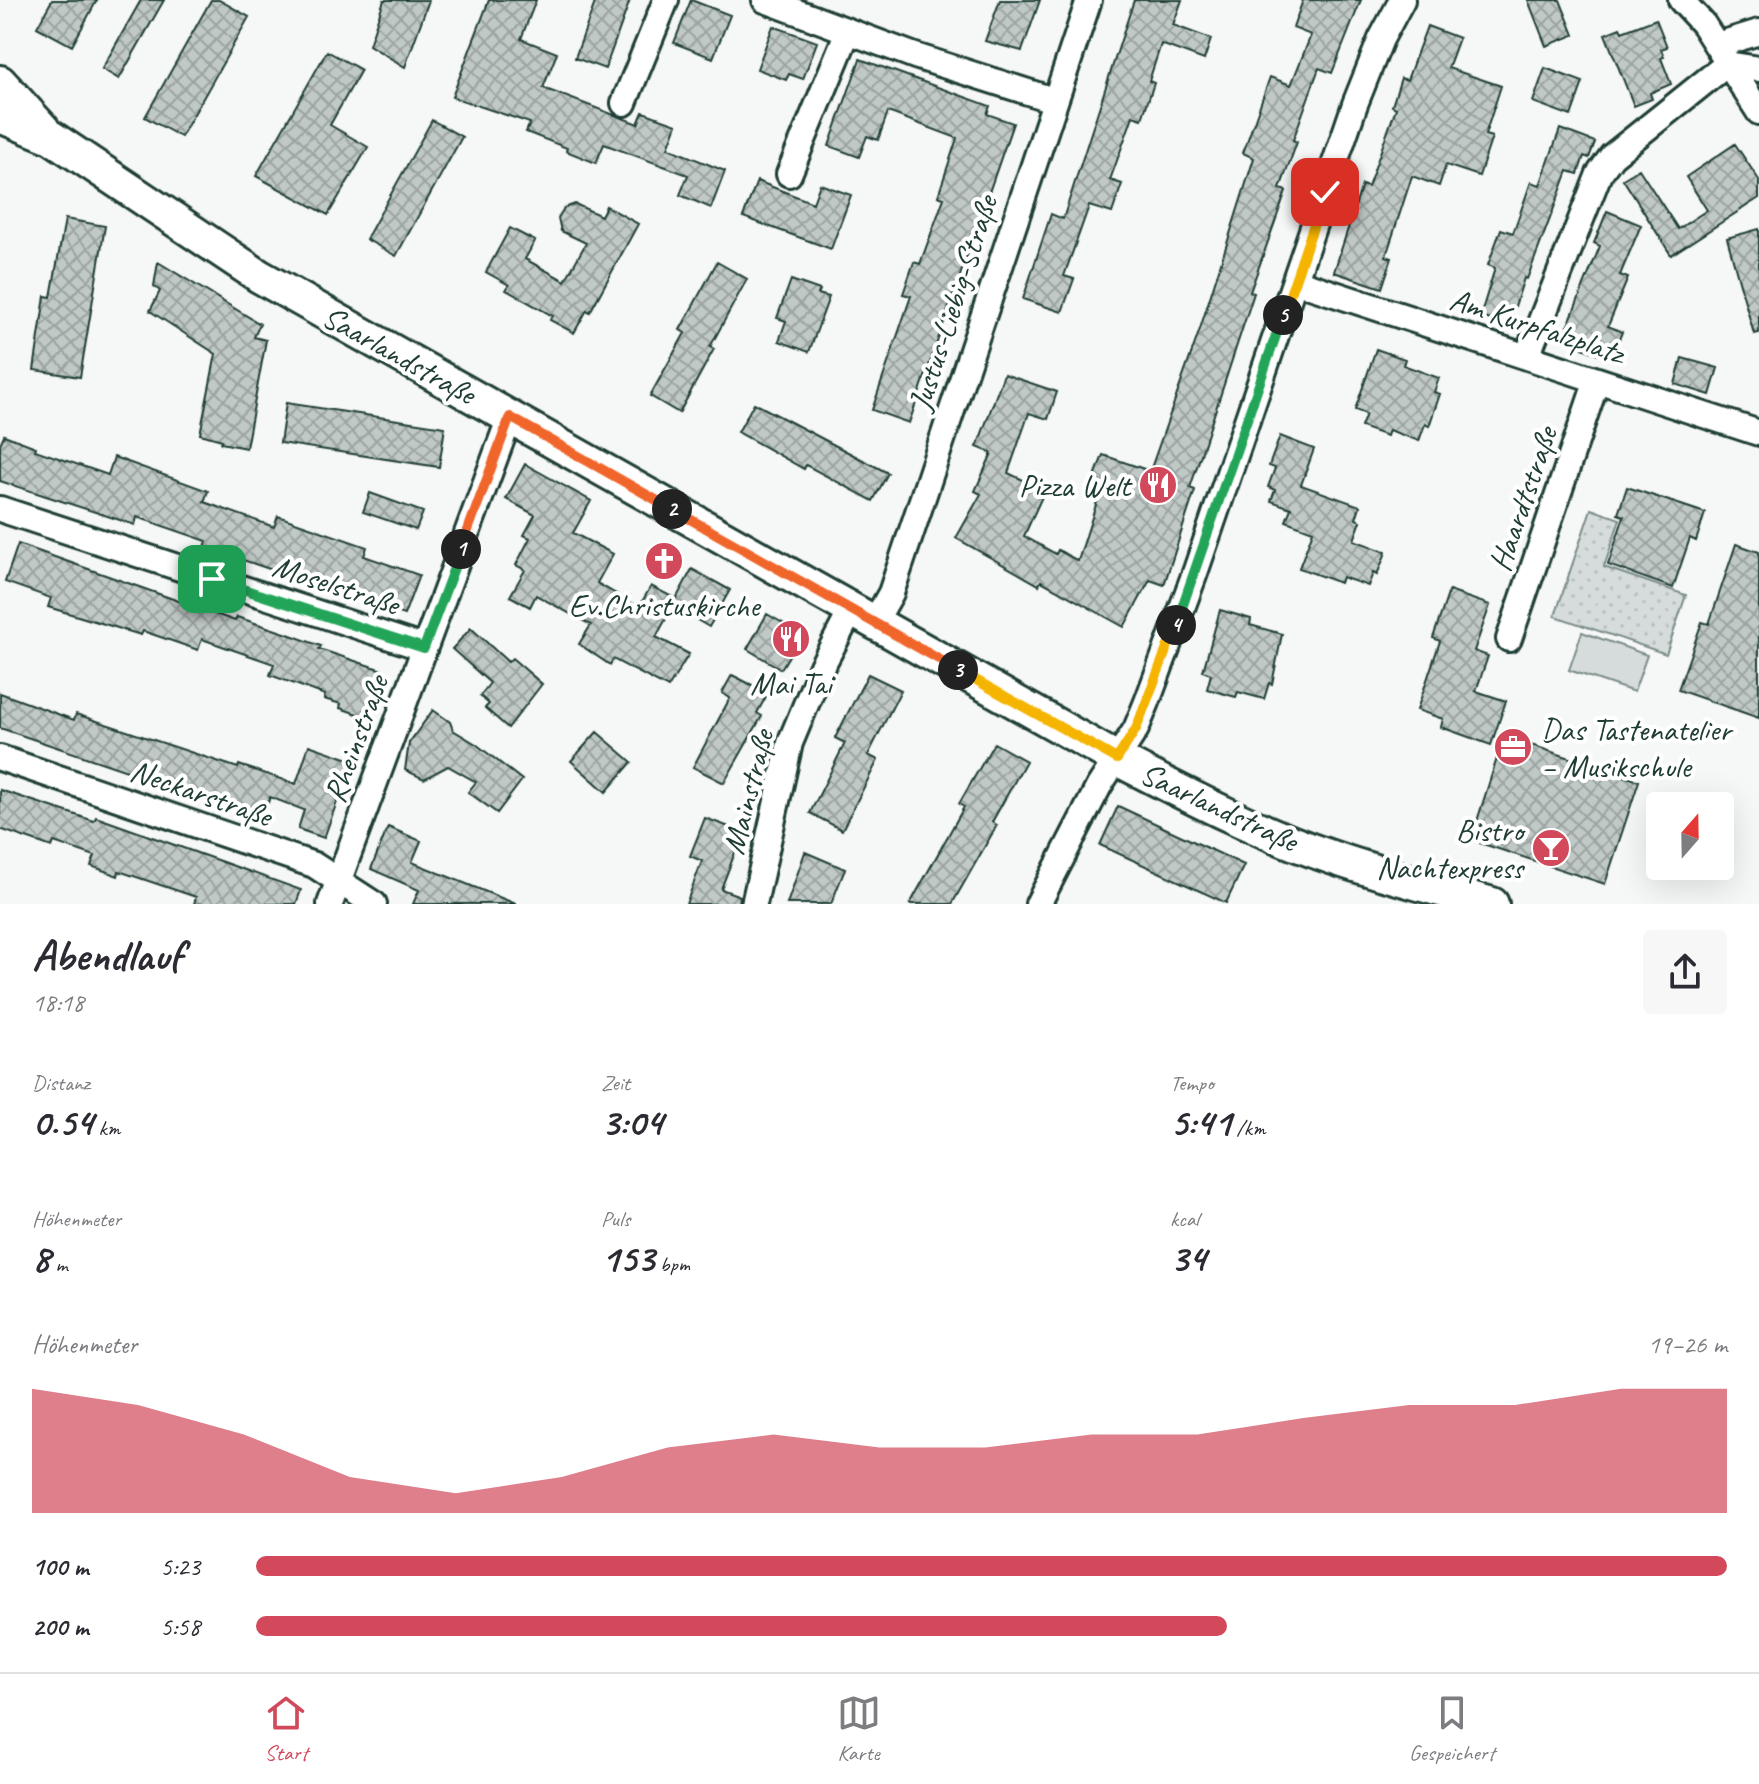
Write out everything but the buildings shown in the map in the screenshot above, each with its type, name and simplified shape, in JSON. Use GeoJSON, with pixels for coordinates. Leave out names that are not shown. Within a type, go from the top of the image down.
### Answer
{"type":"FeatureCollection","features":[{"type":"Feature","properties":{"kind":"street"},"geometry":{"type":"LineString","coordinates":[[624,103],[666,0]]}},
{"type":"Feature","properties":{"kind":"street","name":"Justus-Liebig-Straße"},"geometry":{"type":"LineString","coordinates":[[863,617],[891,593],[1053,100],[1089,0]]}},
{"type":"Feature","properties":{"kind":"street"},"geometry":{"type":"LineString","coordinates":[[1038,904],[1099,786],[1136,729],[1178,620],[1355,104],[1381,39],[1402,0]]}},
{"type":"Feature","properties":{"kind":"street"},"geometry":{"type":"LineString","coordinates":[[1681,0],[1759,112]]}},
{"type":"Feature","properties":{"kind":"street"},"geometry":{"type":"LineString","coordinates":[[781,3],[915,56],[1053,100]]}},
{"type":"Feature","properties":{"kind":"street"},"geometry":{"type":"LineString","coordinates":[[789,174],[848,31]]}},
{"type":"Feature","properties":{"kind":"street"},"geometry":{"type":"LineString","coordinates":[[1527,356],[1599,174],[1612,156],[1722,55],[1759,32]]}},
{"type":"Feature","properties":{"kind":"street"},"geometry":{"type":"LineString","coordinates":[[1722,55],[1759,69]]}},
{"type":"Feature","properties":{"kind":"street","name":"Saarlandstraße"},"geometry":{"type":"LineString","coordinates":[[0,82],[51,137]]}},
{"type":"Feature","properties":{"kind":"street","name":"Saarlandstraße"},"geometry":{"type":"LineString","coordinates":[[0,116],[51,137],[259,276],[1117,759],[1296,844],[1330,857],[1492,904]]}},
{"type":"Feature","properties":{"kind":"street","name":"Am Kurpfalzplatz"},"geometry":{"type":"LineString","coordinates":[[1295,281],[1759,433]]}},
{"type":"Feature","properties":{"kind":"street","name":"Haardtstraße"},"geometry":{"type":"LineString","coordinates":[[1509,639],[1597,380]]}},
{"type":"Feature","properties":{"kind":"street","name":"Rheinstraße"},"geometry":{"type":"LineString","coordinates":[[330,904],[510,417]]}},
{"type":"Feature","properties":{"kind":"street","name":"Moselstraße"},"geometry":{"type":"LineString","coordinates":[[0,509],[424,648]]}},
{"type":"Feature","properties":{"kind":"street","name":"Mainstraße"},"geometry":{"type":"LineString","coordinates":[[754,904],[790,743],[822,666],[863,617]]}},
{"type":"Feature","properties":{"kind":"street","name":"Neckarstraße"},"geometry":{"type":"LineString","coordinates":[[0,758],[314,865],[374,904]]}},
{"type":"Feature","properties":{"kind":"shaded area"},"geometry":{"type":"Polygon","coordinates":[[[1591,509],[1620,519],[1604,567],[1686,595],[1666,654],[1555,616],[1591,509]]]}},
{"type":"Feature","properties":{"kind":"shaded area"},"geometry":{"type":"Polygon","coordinates":[[[1582,632],[1647,655],[1634,692],[1569,670],[1582,632]]]}},
{"type":"Feature","properties":{"kind":"place","name":"Pizza Welt"},"geometry":{"type":"Point","coordinates":[1158,485]}},
{"type":"Feature","properties":{"kind":"place","name":"Ev.Christuskirche"},"geometry":{"type":"Point","coordinates":[664,561]}},
{"type":"Feature","properties":{"kind":"place","name":"Mai Tai"},"geometry":{"type":"Point","coordinates":[791,639]}},
{"type":"Feature","properties":{"kind":"place","name":"Das Tastenatelier – Musikschule"},"geometry":{"type":"Point","coordinates":[1513,747]}},
{"type":"Feature","properties":{"kind":"place","name":"Bistro Nachtexpress"},"geometry":{"type":"Point","coordinates":[1551,848]}},
{"type":"Feature","properties":{"kind":"route"},"geometry":{"type":"LineString","coordinates":[[212,579],[424,648],[510,417],[1117,759],[1136,729],[1183,607],[1325,192]]}}]}
